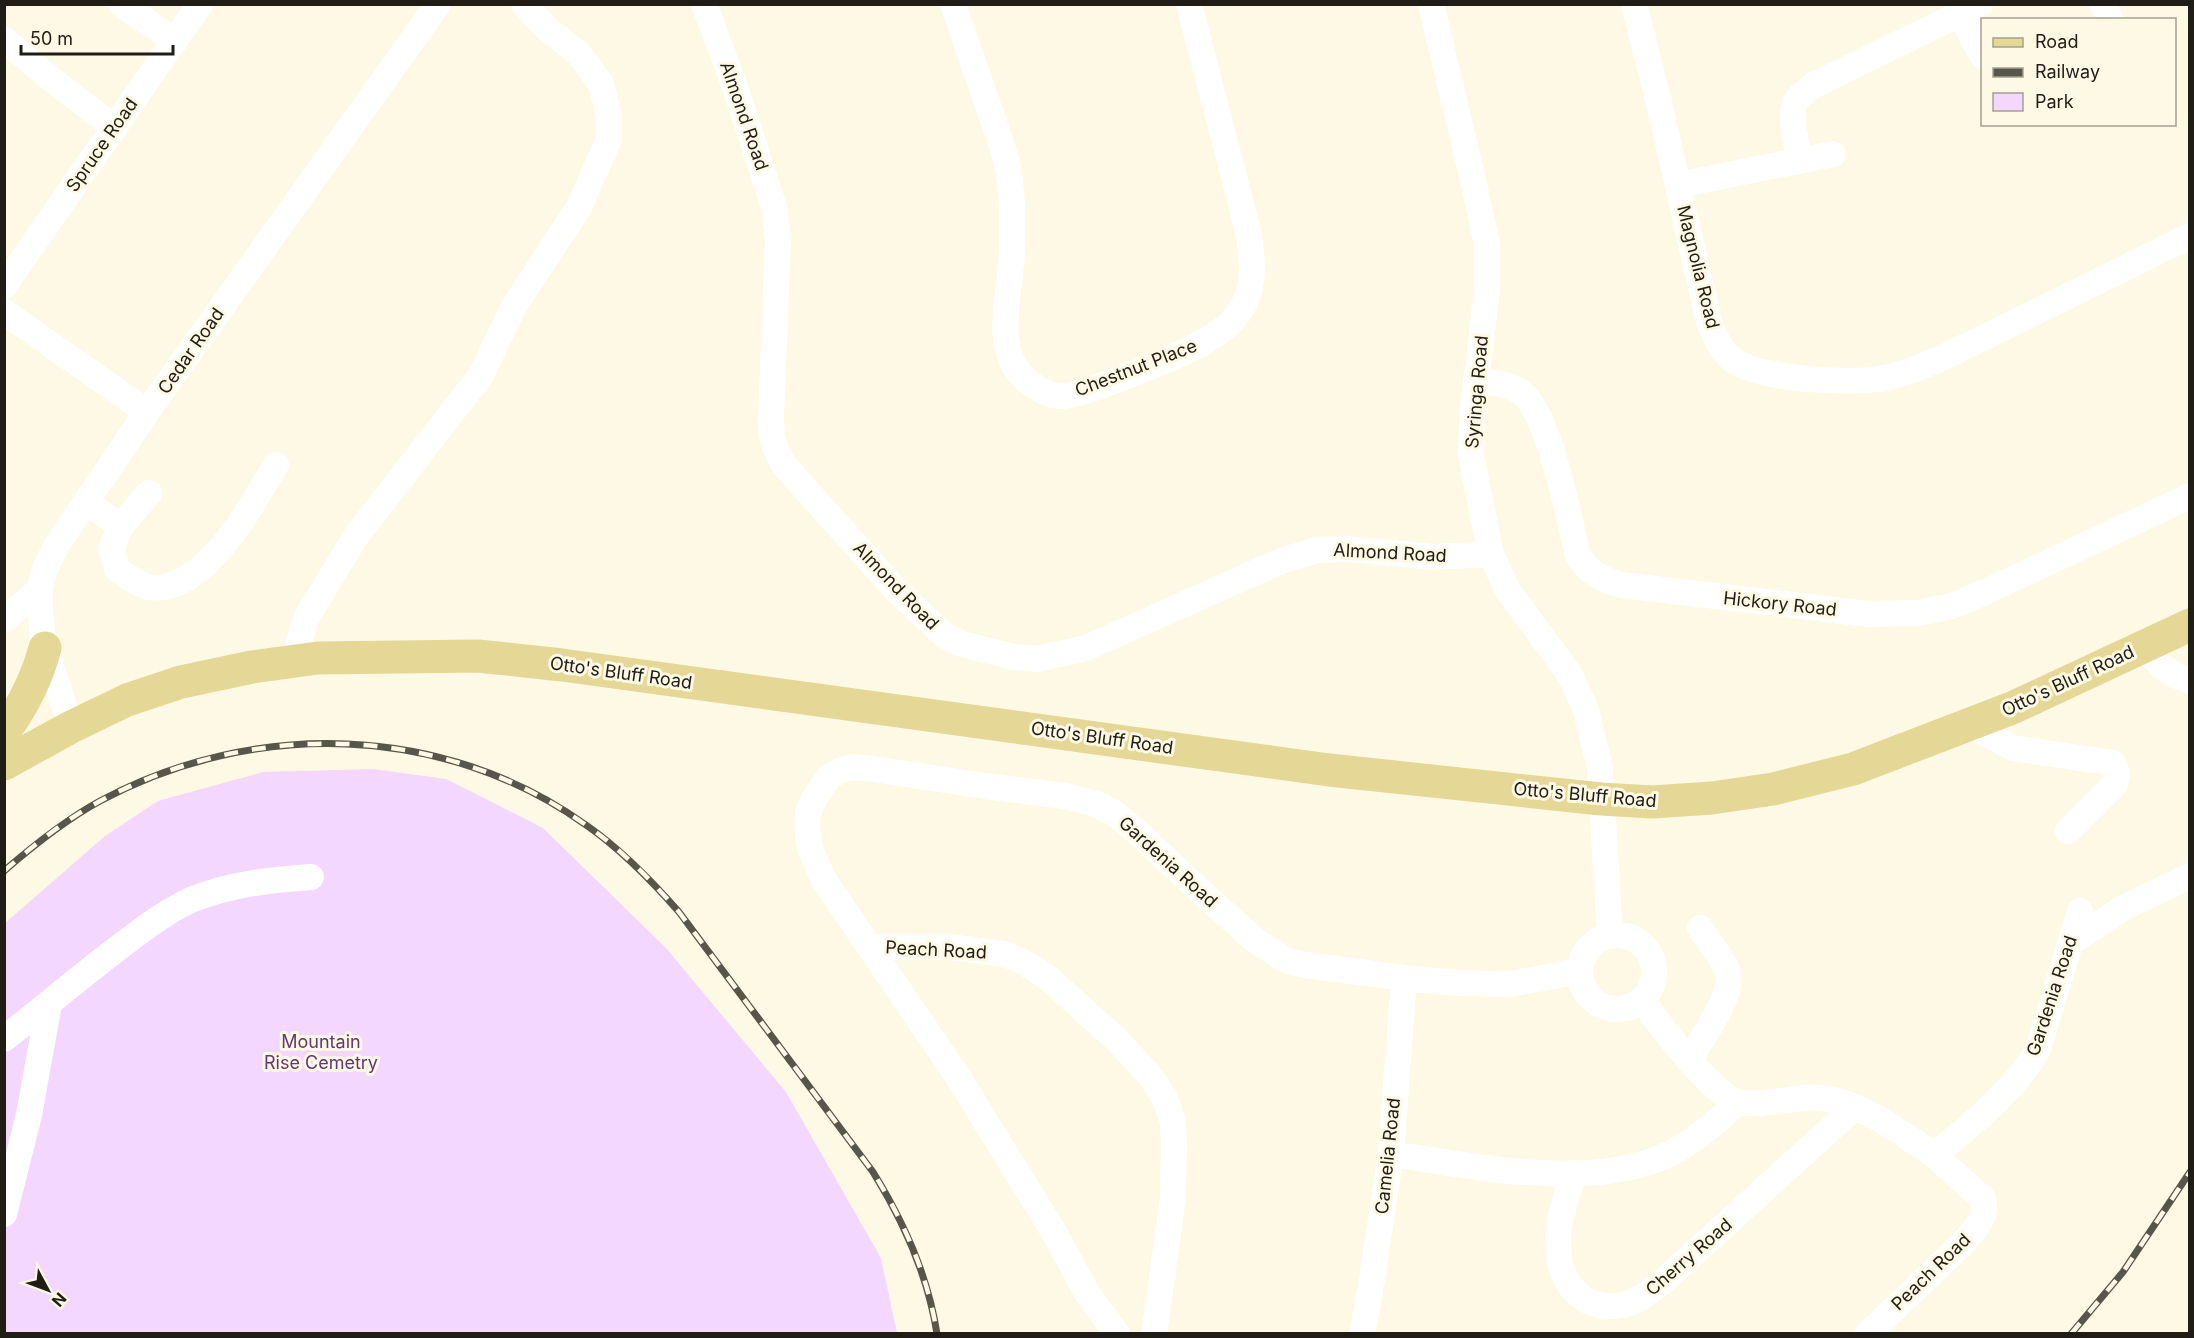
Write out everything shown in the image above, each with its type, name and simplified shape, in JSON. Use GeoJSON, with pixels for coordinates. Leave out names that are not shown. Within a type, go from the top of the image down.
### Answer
{"type":"FeatureCollection","features":[{"type":"Feature","properties":{"kind":"main road","name":"Otto's Bluff Road"},"geometry":{"type":"LineString","coordinates":[[4,764],[70,727],[127,700],[181,682],[252,667],[318,658],[489,657],[574,666],[1329,770],[1601,799],[1652,802],[1712,798],[1773,789],[1852,769],[2012,708],[2190,625]]}},
{"type":"Feature","properties":{"kind":"main road"},"geometry":{"type":"LineString","coordinates":[[4,732],[24,704],[45,648]]}},
{"type":"Feature","properties":{"kind":"street"},"geometry":{"type":"LineString","coordinates":[[121,4],[175,41]]}},
{"type":"Feature","properties":{"kind":"street","name":"Spruce Road"},"geometry":{"type":"LineString","coordinates":[[8,272],[115,128],[200,4]]}},
{"type":"Feature","properties":{"kind":"street"},"geometry":{"type":"LineString","coordinates":[[293,662],[306,618],[356,536],[481,375],[513,308],[579,207],[609,139],[609,117],[601,84],[579,54],[547,29],[524,4]]}},
{"type":"Feature","properties":{"kind":"street","name":"Chestnut Place"},"geometry":{"type":"LineString","coordinates":[[953,4],[1000,142],[1011,187],[1012,256],[1007,311],[1007,351],[1013,365],[1025,379],[1037,389],[1058,396],[1098,386],[1206,341],[1231,323],[1243,308],[1250,292],[1252,258],[1248,231],[1189,4]]}},
{"type":"Feature","properties":{"kind":"street","name":"Syringa Road"},"geometry":{"type":"LineString","coordinates":[[1431,4],[1487,245],[1486,290],[1472,416],[1471,455],[1491,554],[1508,591],[1571,677],[1586,710],[1600,770],[1610,936]]}},
{"type":"Feature","properties":{"kind":"street","name":"Magnolia Road"},"geometry":{"type":"LineString","coordinates":[[1634,4],[1678,185],[1708,322],[1725,354],[1748,369],[1782,376],[1837,380],[1876,380],[1904,374],[1944,357],[2190,236]]}},
{"type":"Feature","properties":{"kind":"street"},"geometry":{"type":"LineString","coordinates":[[2103,4],[2110,18]]}},
{"type":"Feature","properties":{"kind":"street","name":"Cedar Road"},"geometry":{"type":"LineString","coordinates":[[70,727],[45,648],[40,613],[40,589],[44,571],[56,546],[147,412],[435,5]]}},
{"type":"Feature","properties":{"kind":"street","name":"Almond Road"},"geometry":{"type":"LineString","coordinates":[[704,5],[735,87],[774,207],[778,239],[771,439],[775,451],[784,465],[895,589],[944,635],[962,644],[983,650],[1014,657],[1037,659],[1086,648],[1281,561],[1317,550],[1349,549],[1434,557],[1491,554]]}},
{"type":"Feature","properties":{"kind":"street"},"geometry":{"type":"LineString","coordinates":[[1799,159],[1792,114],[1795,103],[1814,85],[1970,9],[1981,48]]}},
{"type":"Feature","properties":{"kind":"street"},"geometry":{"type":"LineString","coordinates":[[4,39],[46,75],[115,128]]}},
{"type":"Feature","properties":{"kind":"street"},"geometry":{"type":"LineString","coordinates":[[1678,185],[1833,153]]}},
{"type":"Feature","properties":{"kind":"street"},"geometry":{"type":"LineString","coordinates":[[4,312],[147,412]]}},
{"type":"Feature","properties":{"kind":"street","name":"Hickory Road"},"geometry":{"type":"LineString","coordinates":[[1477,381],[1503,384],[1519,390],[1530,400],[1539,414],[1548,438],[1578,555],[1596,576],[1622,585],[1867,614],[1918,613],[1952,606],[1985,592],[2190,496]]}},
{"type":"Feature","properties":{"kind":"street"},"geometry":{"type":"LineString","coordinates":[[149,493],[121,526],[111,548],[117,569],[148,587],[171,586],[195,574],[212,558],[246,512],[276,465]]}},
{"type":"Feature","properties":{"kind":"street"},"geometry":{"type":"LineString","coordinates":[[86,502],[121,526]]}},
{"type":"Feature","properties":{"kind":"street"},"geometry":{"type":"LineString","coordinates":[[4,620],[40,589]]}},
{"type":"Feature","properties":{"kind":"street"},"geometry":{"type":"LineString","coordinates":[[2146,646],[2152,659],[2164,670],[2190,681]]}},
{"type":"Feature","properties":{"kind":"street"},"geometry":{"type":"LineString","coordinates":[[1970,725],[2013,748],[2113,763],[2117,773],[2115,784],[2068,831]]}},
{"type":"Feature","properties":{"kind":"street","name":"Gardenia Road"},"geometry":{"type":"LineString","coordinates":[[871,947],[824,880],[810,849],[807,828],[808,813],[822,786],[835,773],[853,767],[1065,796],[1096,804],[1114,813],[1136,831],[1255,940],[1287,961],[1404,978],[1510,984],[1580,971]]}},
{"type":"Feature","properties":{"kind":"street"},"geometry":{"type":"LineString","coordinates":[[2070,943],[2125,907],[2190,876]]}},
{"type":"Feature","properties":{"kind":"street"},"geometry":{"type":"LineString","coordinates":[[4,1039],[100,961],[161,917],[191,900],[235,886],[268,880],[311,877]]}},
{"type":"Feature","properties":{"kind":"street","name":"Gardenia Road"},"geometry":{"type":"LineString","coordinates":[[1934,1155],[1981,1117],[2012,1087],[2027,1067],[2038,1048],[2080,911]]}},
{"type":"Feature","properties":{"kind":"street"},"geometry":{"type":"LineString","coordinates":[[1689,1060],[1724,1000],[1728,986],[1728,972],[1700,928]]}},
{"type":"Feature","properties":{"kind":"street"},"geometry":{"type":"LineString","coordinates":[[1622,935],[1633,938],[1643,945],[1654,966],[1654,978],[1650,990],[1642,999],[1627,1007],[1607,1007],[1596,1002],[1588,994],[1582,983],[1580,971],[1587,951],[1601,939],[1622,935]]}},
{"type":"Feature","properties":{"kind":"street","name":"Peach Road"},"geometry":{"type":"LineString","coordinates":[[871,947],[960,1080],[1055,1233],[1087,1293],[1117,1334]]}},
{"type":"Feature","properties":{"kind":"street","name":"Peach Road"},"geometry":{"type":"LineString","coordinates":[[871,947],[949,947],[1005,954],[1025,963],[1047,977],[1116,1039],[1153,1079],[1165,1099],[1173,1122],[1174,1144],[1173,1198],[1154,1334]]}},
{"type":"Feature","properties":{"kind":"street","name":"Camelia Road"},"geometry":{"type":"LineString","coordinates":[[1362,1334],[1391,1154],[1404,978]]}},
{"type":"Feature","properties":{"kind":"street"},"geometry":{"type":"LineString","coordinates":[[1642,999],[1656,1021],[1689,1060],[1722,1092],[1737,1102],[1818,1097],[1855,1107],[1884,1120],[1934,1155]]}},
{"type":"Feature","properties":{"kind":"street"},"geometry":{"type":"LineString","coordinates":[[4,1214],[29,1115],[49,1004]]}},
{"type":"Feature","properties":{"kind":"street"},"geometry":{"type":"LineString","coordinates":[[1391,1154],[1475,1166],[1573,1173],[1606,1172],[1642,1165],[1670,1153],[1692,1141],[1737,1102]]}},
{"type":"Feature","properties":{"kind":"street","name":"Cherry Road"},"geometry":{"type":"LineString","coordinates":[[1573,1173],[1562,1210],[1558,1243],[1562,1273],[1571,1288],[1583,1298],[1610,1307],[1624,1305],[1639,1300],[1659,1285],[1855,1107]]}},
{"type":"Feature","properties":{"kind":"street","name":"Peach Road"},"geometry":{"type":"LineString","coordinates":[[1868,1334],[1966,1240],[1980,1223],[1984,1213],[1983,1199],[1934,1155]]}},
{"type":"Feature","properties":{"kind":"green space","name":"Mountain Rise Cemetry"},"geometry":{"type":"Polygon","coordinates":[[[373,769],[446,779],[543,828],[666,948],[786,1092],[881,1258],[897,1333],[5,1333],[4,924],[105,836],[158,801],[263,772],[373,769]]]}},
{"type":"Feature","properties":{"kind":"railway"},"geometry":{"type":"LineString","coordinates":[[4,871],[74,816],[100,801],[159,774],[220,756],[283,746],[347,744],[410,751],[471,767],[530,791],[586,825],[612,845],[647,877],[679,912],[873,1172],[895,1210],[921,1270],[937,1334]]}},
{"type":"Feature","properties":{"kind":"railway"},"geometry":{"type":"LineString","coordinates":[[2071,1334],[2123,1272],[2190,1172]]}}]}
